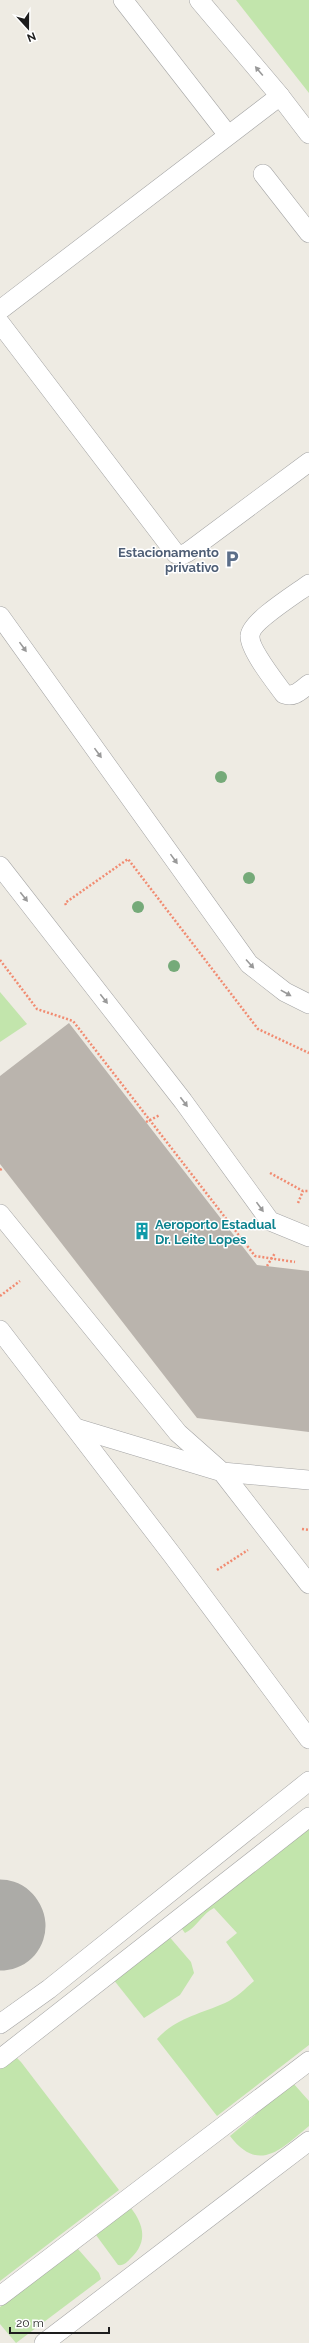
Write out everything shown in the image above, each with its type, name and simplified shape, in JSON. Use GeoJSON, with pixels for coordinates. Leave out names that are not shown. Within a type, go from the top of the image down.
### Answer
{"type":"FeatureCollection","features":[{"type":"Feature","properties":{"kind":"lane"},"geometry":{"type":"LineString","coordinates":[[123,0],[228,135]]}},
{"type":"Feature","properties":{"kind":"lane"},"geometry":{"type":"LineString","coordinates":[[199,0],[280,96],[309,134]]}},
{"type":"Feature","properties":{"kind":"lane"},"geometry":{"type":"LineString","coordinates":[[0,310],[280,96]]}},
{"type":"Feature","properties":{"kind":"lane"},"geometry":{"type":"LineString","coordinates":[[263,174],[309,233]]}},
{"type":"Feature","properties":{"kind":"lane"},"geometry":{"type":"LineString","coordinates":[[0,323],[176,554],[182,555],[188,552],[309,462]]}},
{"type":"Feature","properties":{"kind":"lane"},"geometry":{"type":"LineString","coordinates":[[309,584],[261,620],[253,628],[250,636],[252,645],[284,694],[289,696],[295,694],[309,685]]}},
{"type":"Feature","properties":{"kind":"lane"},"geometry":{"type":"LineString","coordinates":[[0,616],[249,964],[285,992],[309,1004]]}},
{"type":"Feature","properties":{"kind":"lane"},"geometry":{"type":"LineString","coordinates":[[0,866],[183,1101],[270,1221],[309,1237]]}},
{"type":"Feature","properties":{"kind":"lane"},"geometry":{"type":"LineString","coordinates":[[0,1214],[178,1433],[222,1472],[309,1584]]}},
{"type":"Feature","properties":{"kind":"lane"},"geometry":{"type":"LineString","coordinates":[[0,1330],[76,1428],[309,1739]]}},
{"type":"Feature","properties":{"kind":"lane"},"geometry":{"type":"LineString","coordinates":[[76,1428],[222,1472],[309,1480]]}},
{"type":"Feature","properties":{"kind":"lane"},"geometry":{"type":"LineString","coordinates":[[0,2024],[49,1989],[309,1781]]}},
{"type":"Feature","properties":{"kind":"lane"},"geometry":{"type":"LineString","coordinates":[[0,2058],[309,1817]]}},
{"type":"Feature","properties":{"kind":"lane"},"geometry":{"type":"LineString","coordinates":[[0,2296],[309,2061]]}},
{"type":"Feature","properties":{"kind":"lane"},"geometry":{"type":"LineString","coordinates":[[44,2343],[309,2141]]}},
{"type":"Feature","properties":{"kind":"path"},"geometry":{"type":"LineString","coordinates":[[70,910],[65,903],[128,859],[258,1030],[309,1054]]}},
{"type":"Feature","properties":{"kind":"path"},"geometry":{"type":"LineString","coordinates":[[0,960],[37,1009],[73,1021],[255,1256],[301,1262]]}},
{"type":"Feature","properties":{"kind":"path"},"geometry":{"type":"LineString","coordinates":[[265,1170],[303,1192],[309,1191]]}},
{"type":"Feature","properties":{"kind":"green space"},"geometry":{"type":"Polygon","coordinates":[[[236,0],[309,0],[309,93],[236,0]]]}},
{"type":"Feature","properties":{"kind":"green space"},"geometry":{"type":"Polygon","coordinates":[[[0,992],[27,1024],[0,1042],[0,992]]]}},
{"type":"Feature","properties":{"kind":"green space"},"geometry":{"type":"Polygon","coordinates":[[[309,1828],[309,2045],[217,2116],[157,2039],[180,2021],[229,2001],[254,1981],[226,1942],[237,1933],[214,1908],[185,1933],[179,1925],[309,1828]]]}},
{"type":"Feature","properties":{"kind":"green space"},"geometry":{"type":"Polygon","coordinates":[[[167,1934],[191,1962],[194,1973],[180,1995],[144,2018],[113,1979],[167,1934]]]}},
{"type":"Feature","properties":{"kind":"green space"},"geometry":{"type":"Polygon","coordinates":[[[10,2051],[21,2062],[119,2190],[0,2281],[0,2059],[10,2051]]]}},
{"type":"Feature","properties":{"kind":"green space"},"geometry":{"type":"Polygon","coordinates":[[[293,2083],[309,2101],[309,2126],[289,2143],[270,2154],[260,2156],[251,2154],[230,2136],[293,2083]]]}},
{"type":"Feature","properties":{"kind":"green space"},"geometry":{"type":"Polygon","coordinates":[[[131,2208],[139,2221],[142,2240],[140,2246],[131,2258],[124,2264],[118,2265],[96,2235],[131,2208]]]}},
{"type":"Feature","properties":{"kind":"green space"},"geometry":{"type":"Polygon","coordinates":[[[78,2249],[99,2273],[101,2279],[16,2343],[0,2324],[0,2307],[78,2249]]]}},
{"type":"Feature","properties":{"kind":"building","name":"Aeroporto Estadual Dr. Leite Lopes"},"geometry":{"type":"Polygon","coordinates":[[[69,1023],[257,1265],[309,1271],[309,1432],[197,1418],[0,1164],[0,1076],[69,1023]]]}},
{"type":"Feature","properties":{"kind":"place","name":"Estacionamento privativo"},"geometry":{"type":"Point","coordinates":[232,559]}},
{"type":"Feature","properties":{"kind":"place","name":"Aeroporto Estadual Dr. Leite Lopes"},"geometry":{"type":"Point","coordinates":[142,1231]}}]}
